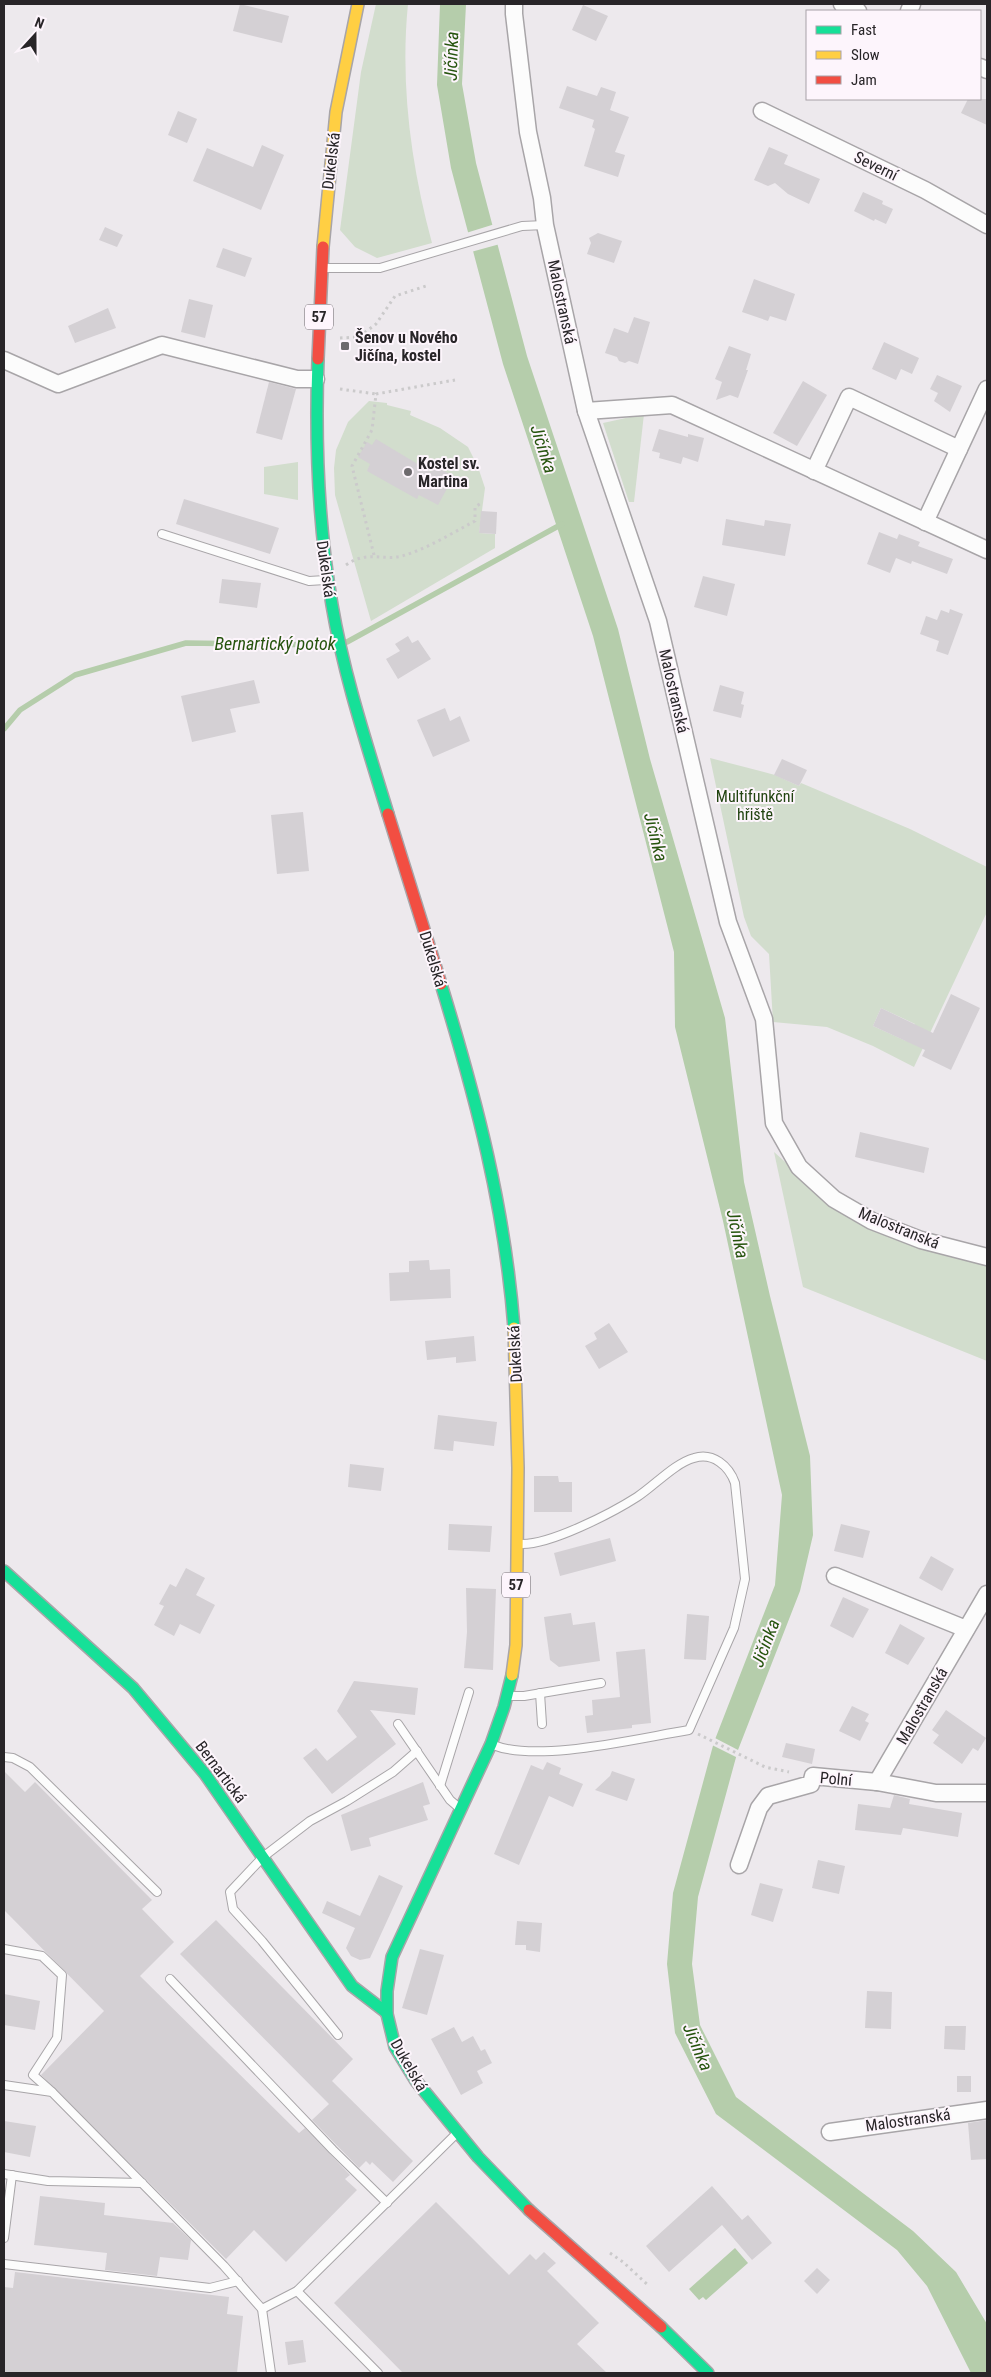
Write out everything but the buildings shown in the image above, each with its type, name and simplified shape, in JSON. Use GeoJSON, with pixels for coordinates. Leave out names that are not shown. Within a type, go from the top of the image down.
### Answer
{"type":"FeatureCollection","features":[{"type":"Feature","properties":{"kind":"main road","name":"Dukelská"},"geometry":{"type":"LineString","coordinates":[[358,4],[334,132],[326,195],[316,379],[316,471],[327,580],[344,665],[472,1086],[495,1186],[511,1288],[515,1338],[516,1645],[508,1696],[491,1744],[392,1957],[387,1975],[387,2013],[390,2030],[400,2055],[413,2078],[456,2133],[514,2196],[684,2347],[708,2373]]}},
{"type":"Feature","properties":{"kind":"main road","name":"Bernartická"},"geometry":{"type":"LineString","coordinates":[[4,1571],[133,1688],[205,1774],[352,1986],[387,2013]]}},
{"type":"Feature","properties":{"kind":"street","name":"Malostranská"},"geometry":{"type":"LineString","coordinates":[[514,4],[528,132],[542,198],[545,225],[586,411],[658,622],[728,922],[764,1019],[774,1123],[798,1167],[834,1199],[872,1221],[921,1240],[987,1257]]}},
{"type":"Feature","properties":{"kind":"street"},"geometry":{"type":"LineString","coordinates":[[842,4],[856,10]]}},
{"type":"Feature","properties":{"kind":"street","name":"Severní"},"geometry":{"type":"LineString","coordinates":[[762,111],[925,190],[987,225]]}},
{"type":"Feature","properties":{"kind":"street"},"geometry":{"type":"LineString","coordinates":[[4,360],[58,384],[162,345],[297,378],[316,379]]}},
{"type":"Feature","properties":{"kind":"street"},"geometry":{"type":"LineString","coordinates":[[925,522],[987,389]]}},
{"type":"Feature","properties":{"kind":"street"},"geometry":{"type":"LineString","coordinates":[[814,471],[849,397],[959,449]]}},
{"type":"Feature","properties":{"kind":"street"},"geometry":{"type":"LineString","coordinates":[[586,411],[672,405],[987,550]]}},
{"type":"Feature","properties":{"kind":"street"},"geometry":{"type":"LineString","coordinates":[[836,1576],[966,1629]]}},
{"type":"Feature","properties":{"kind":"street","name":"Malostranská"},"geometry":{"type":"LineString","coordinates":[[877,1782],[987,1594]]}},
{"type":"Feature","properties":{"kind":"street","name":"Polní"},"geometry":{"type":"LineString","coordinates":[[739,1865],[759,1808],[768,1796],[811,1784],[813,1776],[877,1782],[936,1793],[987,1793]]}},
{"type":"Feature","properties":{"kind":"street","name":"Malostranská"},"geometry":{"type":"LineString","coordinates":[[830,2132],[987,2110]]}},
{"type":"Feature","properties":{"kind":"lane"},"geometry":{"type":"LineString","coordinates":[[322,268],[380,268],[522,226],[545,225]]}},
{"type":"Feature","properties":{"kind":"lane"},"geometry":{"type":"LineString","coordinates":[[162,534],[309,581],[327,580]]}},
{"type":"Feature","properties":{"kind":"lane"},"geometry":{"type":"LineString","coordinates":[[491,1744],[505,1750],[533,1751],[581,1748],[689,1730],[734,1628],[745,1579],[735,1483],[728,1469],[714,1458],[696,1457],[687,1460],[636,1497],[578,1528],[532,1544],[516,1544]]}},
{"type":"Feature","properties":{"kind":"lane"},"geometry":{"type":"LineString","coordinates":[[508,1696],[524,1696],[601,1682]]}},
{"type":"Feature","properties":{"kind":"lane"},"geometry":{"type":"LineString","coordinates":[[440,1786],[469,1692]]}},
{"type":"Feature","properties":{"kind":"lane"},"geometry":{"type":"LineString","coordinates":[[540,1693],[542,1724]]}},
{"type":"Feature","properties":{"kind":"lane"},"geometry":{"type":"LineString","coordinates":[[398,1724],[450,1800],[460,1809]]}},
{"type":"Feature","properties":{"kind":"lane"},"geometry":{"type":"LineString","coordinates":[[338,2036],[262,1941],[233,1909],[230,1892],[263,1857],[310,1821],[347,1801],[393,1772],[417,1751]]}},
{"type":"Feature","properties":{"kind":"lane"},"geometry":{"type":"LineString","coordinates":[[4,1757],[13,1758],[30,1767],[157,1892]]}},
{"type":"Feature","properties":{"kind":"lane"},"geometry":{"type":"LineString","coordinates":[[4,1949],[42,1956],[62,1975],[57,2038],[33,2074],[142,2183],[262,2309],[271,2373]]}},
{"type":"Feature","properties":{"kind":"lane"},"geometry":{"type":"LineString","coordinates":[[170,1979],[333,2150],[387,2203]]}},
{"type":"Feature","properties":{"kind":"lane"},"geometry":{"type":"LineString","coordinates":[[4,2085],[52,2092]]}},
{"type":"Feature","properties":{"kind":"lane"},"geometry":{"type":"LineString","coordinates":[[262,2309],[296,2291],[456,2133]]}},
{"type":"Feature","properties":{"kind":"lane"},"geometry":{"type":"LineString","coordinates":[[4,2238],[8,2174],[48,2181],[142,2183]]}},
{"type":"Feature","properties":{"kind":"lane"},"geometry":{"type":"LineString","coordinates":[[4,2264],[210,2288],[238,2282]]}},
{"type":"Feature","properties":{"kind":"lane"},"geometry":{"type":"LineString","coordinates":[[296,2291],[378,2373]]}},
{"type":"Feature","properties":{"kind":"path"},"geometry":{"type":"LineString","coordinates":[[340,346],[340,337],[358,337],[376,324],[395,296],[426,286]]}},
{"type":"Feature","properties":{"kind":"path"},"geometry":{"type":"LineString","coordinates":[[340,390],[376,394],[455,380]]}},
{"type":"Feature","properties":{"kind":"path"},"geometry":{"type":"LineString","coordinates":[[339,398],[340,381]]}},
{"type":"Feature","properties":{"kind":"path"},"geometry":{"type":"LineString","coordinates":[[374,555],[352,466],[372,430],[376,394]]}},
{"type":"Feature","properties":{"kind":"path"},"geometry":{"type":"LineString","coordinates":[[340,570],[353,560],[374,555],[400,557],[423,547],[475,520],[475,507],[483,502]]}},
{"type":"Feature","properties":{"kind":"path"},"geometry":{"type":"LineString","coordinates":[[697,1733],[765,1767]]}},
{"type":"Feature","properties":{"kind":"path"},"geometry":{"type":"LineString","coordinates":[[607,2252],[624,2262],[654,2290]]}},
{"type":"Feature","properties":{"kind":"green space"},"geometry":{"type":"Polygon","coordinates":[[[376,4],[408,4],[405,64],[409,124],[418,184],[432,243],[377,258],[355,247],[340,230],[361,72],[376,4]]]}},
{"type":"Feature","properties":{"kind":"green space"},"geometry":{"type":"Polygon","coordinates":[[[369,401],[387,403],[387,405],[411,411],[410,415],[440,428],[468,447],[478,467],[485,488],[479,533],[495,534],[495,548],[371,621],[335,495],[334,468],[336,450],[348,422],[369,401]]]}},
{"type":"Feature","properties":{"kind":"green space"},"geometry":{"type":"Polygon","coordinates":[[[644,414],[634,502],[629,502],[603,423],[644,414]]]}},
{"type":"Feature","properties":{"kind":"green space"},"geometry":{"type":"Polygon","coordinates":[[[298,462],[298,500],[264,494],[264,467],[298,462]]]}},
{"type":"Feature","properties":{"kind":"green space","name":"Multifunkční hřiště"},"geometry":{"type":"Polygon","coordinates":[[[710,758],[775,775],[799,786],[801,783],[910,829],[987,867],[987,912],[914,1067],[873,1046],[827,1027],[773,1022],[769,954],[751,936],[744,917],[710,758]],[[881,1008],[873,1026],[906,1041],[915,1024],[881,1008]]]}},
{"type":"Feature","properties":{"kind":"green space"},"geometry":{"type":"Polygon","coordinates":[[[774,1152],[831,1203],[987,1262],[987,1361],[803,1287],[774,1152]]]}},
{"type":"Feature","properties":{"kind":"water","name":"Jičínka"},"geometry":{"type":"Polygon","coordinates":[[[440,4],[466,4],[462,84],[476,163],[527,356],[618,629],[650,759],[725,1018],[744,1182],[810,1456],[813,1535],[800,1591],[738,1750],[698,1897],[692,1964],[700,2025],[736,2097],[913,2231],[956,2272],[987,2324],[987,2373],[971,2373],[927,2286],[897,2250],[716,2114],[675,2033],[667,1964],[673,1893],[714,1742],[775,1585],[782,1495],[723,1221],[675,1027],[674,952],[593,636],[503,364],[451,168],[437,85],[440,4]]]}},
{"type":"Feature","properties":{"kind":"water"},"geometry":{"type":"Polygon","coordinates":[[[735,2248],[748,2263],[706,2300],[703,2297],[699,2300],[689,2289],[735,2248]]]}},
{"type":"Feature","properties":{"kind":"pier"},"geometry":{"type":"Polygon","coordinates":[[[495,224],[500,244],[471,252],[466,233],[495,224]]]}},
{"type":"Feature","properties":{"kind":"pier"},"geometry":{"type":"Polygon","coordinates":[[[713,1737],[740,1751],[738,1758],[710,1744],[713,1737]]]}},
{"type":"Feature","properties":{"kind":"waterway","name":"Bernartický potok"},"geometry":{"type":"LineString","coordinates":[[347,642],[562,524]]}},
{"type":"Feature","properties":{"kind":"waterway","name":"Bernartický potok"},"geometry":{"type":"LineString","coordinates":[[4,729],[20,710],[75,675],[186,643],[333,645]]}},
{"type":"Feature","properties":{"kind":"traffic: fast"},"geometry":{"type":"LineString","coordinates":[[318,359],[319,483],[327,575],[349,684],[388,814]]}},
{"type":"Feature","properties":{"kind":"traffic: fast"},"geometry":{"type":"LineString","coordinates":[[441,984],[477,1111],[496,1196],[510,1283],[514,1328]]}},
{"type":"Feature","properties":{"kind":"traffic: fast"},"geometry":{"type":"LineString","coordinates":[[4,1571],[133,1688],[205,1774],[352,1986],[387,2013]]}},
{"type":"Feature","properties":{"kind":"traffic: fast"},"geometry":{"type":"LineString","coordinates":[[512,1675],[504,1707],[491,1744],[392,1957],[387,1991],[387,2014],[395,2047],[416,2081],[478,2157],[529,2210]]}},
{"type":"Feature","properties":{"kind":"traffic: fast"},"geometry":{"type":"LineString","coordinates":[[661,2327],[708,2373]]}},
{"type":"Feature","properties":{"kind":"traffic: slow"},"geometry":{"type":"LineString","coordinates":[[323,247],[336,112],[358,4]]}},
{"type":"Feature","properties":{"kind":"traffic: slow"},"geometry":{"type":"LineString","coordinates":[[512,1675],[516,1645],[518,1468],[514,1328]]}},
{"type":"Feature","properties":{"kind":"traffic: jam"},"geometry":{"type":"LineString","coordinates":[[318,359],[323,247]]}},
{"type":"Feature","properties":{"kind":"traffic: jam"},"geometry":{"type":"LineString","coordinates":[[388,814],[441,984]]}},
{"type":"Feature","properties":{"kind":"traffic: jam"},"geometry":{"type":"LineString","coordinates":[[529,2210],[661,2327]]}},
{"type":"Feature","properties":{"kind":"place","name":"Šenov u Nového Jičína, kostel"},"geometry":{"type":"Point","coordinates":[345,346]}},
{"type":"Feature","properties":{"kind":"place","name":"Kostel sv. Martina"},"geometry":{"type":"Point","coordinates":[408,472]}}]}
